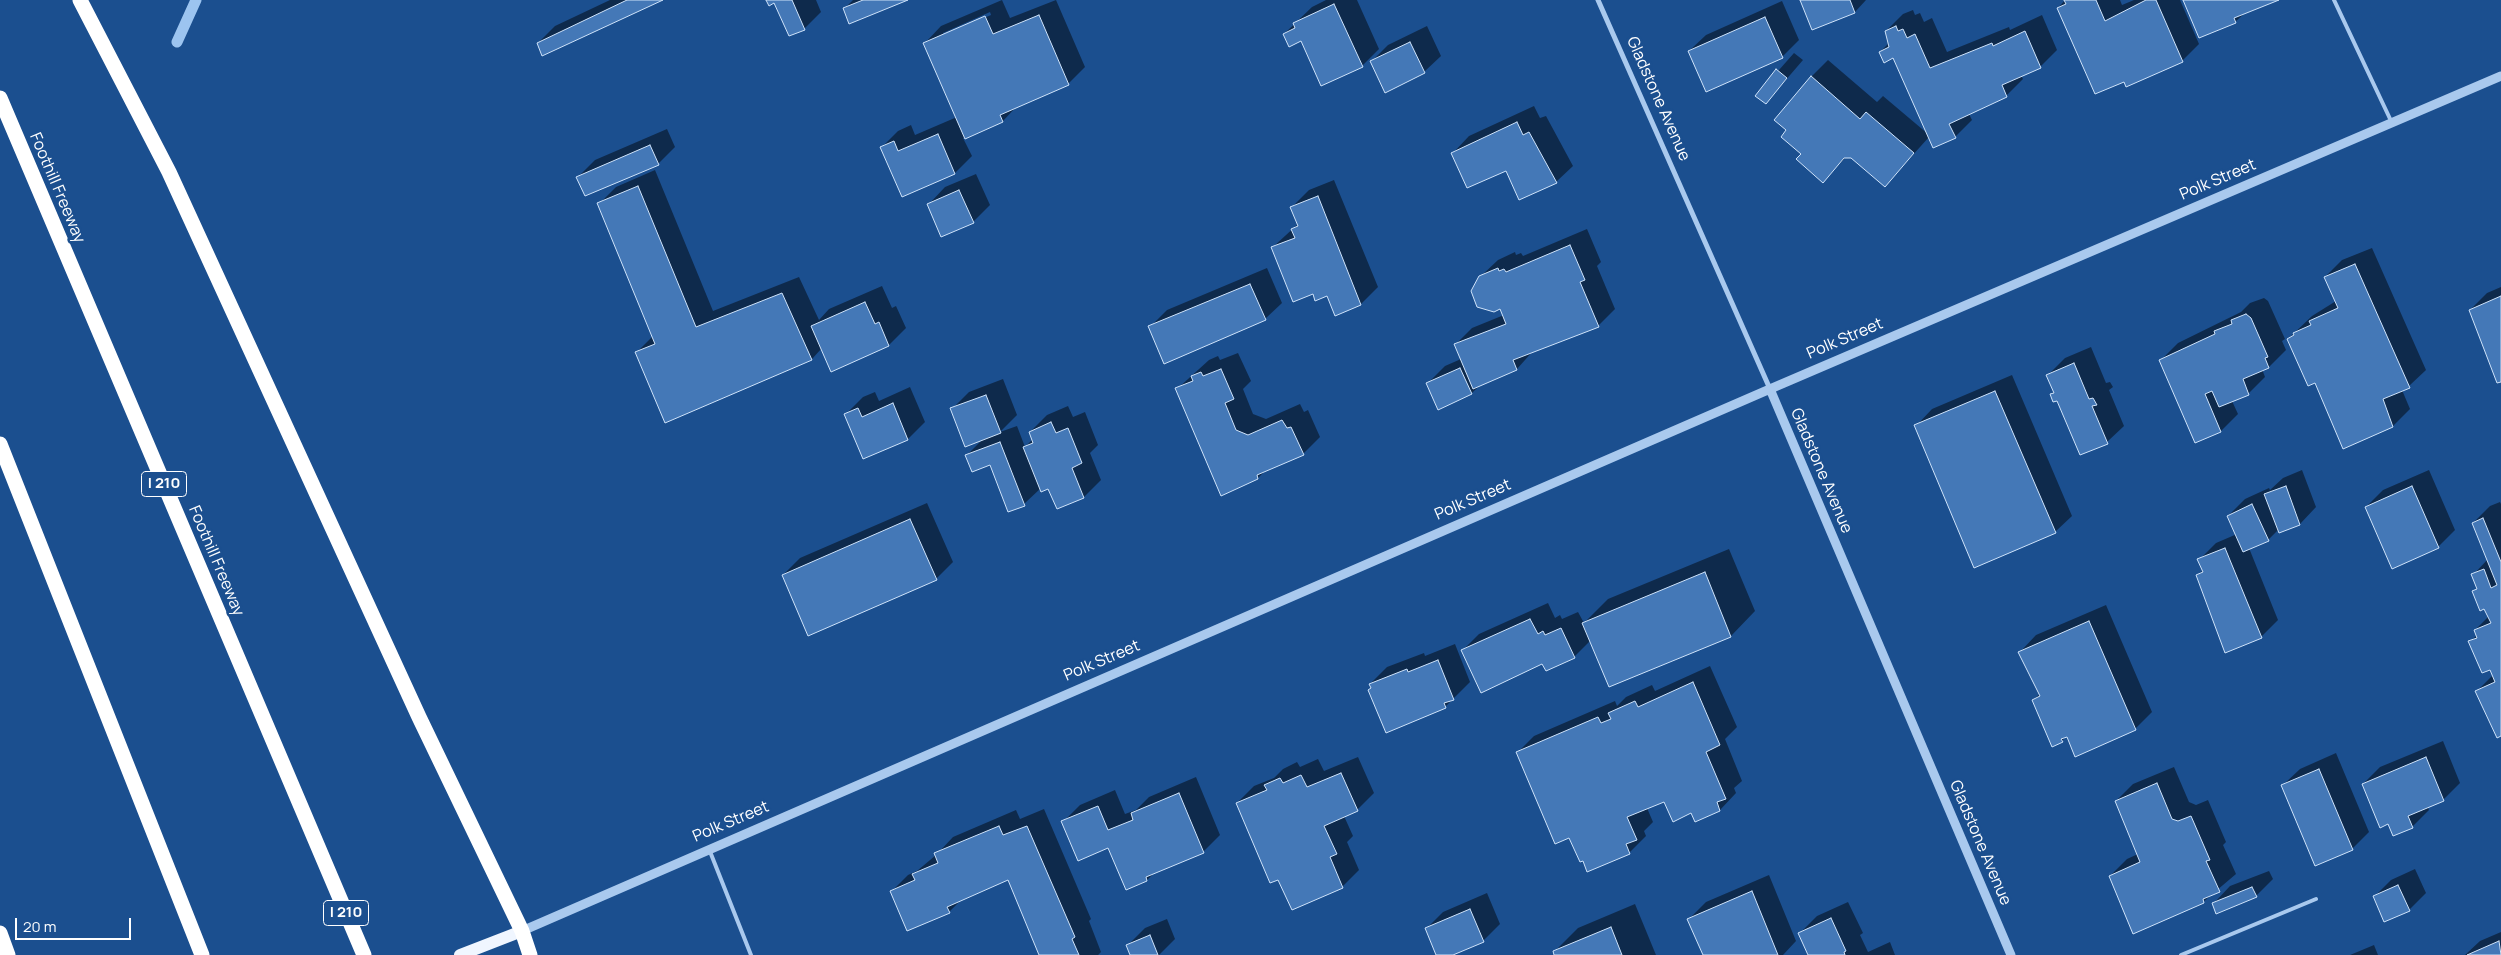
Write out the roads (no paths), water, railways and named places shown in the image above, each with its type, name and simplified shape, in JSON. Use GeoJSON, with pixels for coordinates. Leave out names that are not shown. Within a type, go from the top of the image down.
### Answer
{"type":"FeatureCollection","features":[{"type":"Feature","properties":{"kind":"highway"},"geometry":{"type":"LineString","coordinates":[[80,0],[169,172],[415,708],[522,930],[530,955]]}},
{"type":"Feature","properties":{"kind":"highway","name":"Foothill Freeway"},"geometry":{"type":"LineString","coordinates":[[0,98],[364,955]]}},
{"type":"Feature","properties":{"kind":"highway"},"geometry":{"type":"LineString","coordinates":[[0,444],[202,955]]}},
{"type":"Feature","properties":{"kind":"highway"},"geometry":{"type":"LineString","coordinates":[[0,933],[8,955]]}},
{"type":"Feature","properties":{"kind":"main road","name":"Polk Street"},"geometry":{"type":"LineString","coordinates":[[460,955],[522,930]]}},
{"type":"Feature","properties":{"kind":"street","name":"Gladstone Avenue"},"geometry":{"type":"LineString","coordinates":[[1598,0],[1770,388],[2011,955]]}},
{"type":"Feature","properties":{"kind":"street","name":"Polk Street"},"geometry":{"type":"LineString","coordinates":[[522,930],[1770,388],[2501,76]]}},
{"type":"Feature","properties":{"kind":"lane"},"geometry":{"type":"LineString","coordinates":[[2334,0],[2392,123]]}},
{"type":"Feature","properties":{"kind":"lane"},"geometry":{"type":"LineString","coordinates":[[709,849],[751,955]]}},
{"type":"Feature","properties":{"kind":"lane"},"geometry":{"type":"LineString","coordinates":[[2181,955],[2316,899]]}},
{"type":"Feature","properties":{"kind":"waterway"},"geometry":{"type":"LineString","coordinates":[[177,42],[196,0]]}}]}
